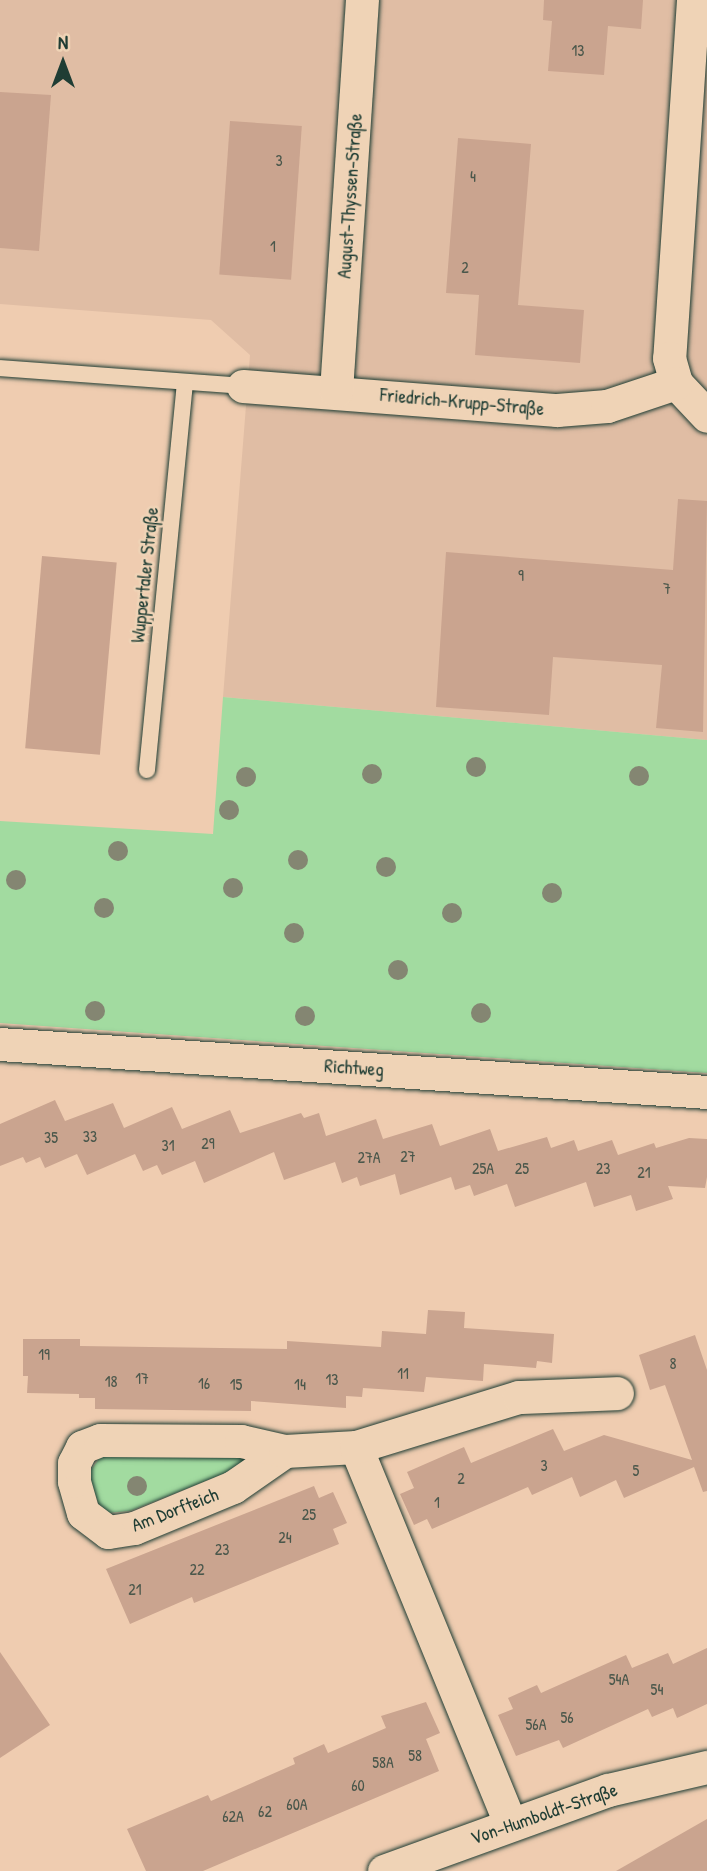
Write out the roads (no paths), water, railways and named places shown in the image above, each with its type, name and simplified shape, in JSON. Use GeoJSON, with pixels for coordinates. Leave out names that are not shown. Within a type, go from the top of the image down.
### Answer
{"type":"FeatureCollection","features":[{"type":"Feature","properties":{"kind":"street","name":"August-Thyssen-Straße"},"geometry":{"type":"LineString","coordinates":[[336,391],[362,0]]}},
{"type":"Feature","properties":{"kind":"street"},"geometry":{"type":"LineString","coordinates":[[693,0],[668,358],[676,383],[707,416]]}},
{"type":"Feature","properties":{"kind":"street","name":"Friedrich-Krupp-Straße"},"geometry":{"type":"LineString","coordinates":[[243,386],[336,391],[557,410],[607,406],[676,383]]}},
{"type":"Feature","properties":{"kind":"street","name":"Richtweg"},"geometry":{"type":"LineString","coordinates":[[0,1044],[707,1091]]}},
{"type":"Feature","properties":{"kind":"street","name":"Am Dorfteich"},"geometry":{"type":"LineString","coordinates":[[285,1451],[233,1487],[134,1528],[108,1532],[83,1513],[74,1481],[74,1463],[82,1447],[100,1440],[241,1441],[285,1451],[356,1447],[519,1397],[617,1393]]}},
{"type":"Feature","properties":{"kind":"street"},"geometry":{"type":"LineString","coordinates":[[356,1447],[510,1823]]}},
{"type":"Feature","properties":{"kind":"street","name":"Von-Humboldt-Straße"},"geometry":{"type":"LineString","coordinates":[[384,1871],[510,1823],[608,1790],[707,1767]]}},
{"type":"Feature","properties":{"kind":"lane"},"geometry":{"type":"LineString","coordinates":[[0,368],[185,384],[243,386]]}},
{"type":"Feature","properties":{"kind":"lane","name":"Wuppertaler Straße"},"geometry":{"type":"LineString","coordinates":[[147,770],[185,384]]}}]}
